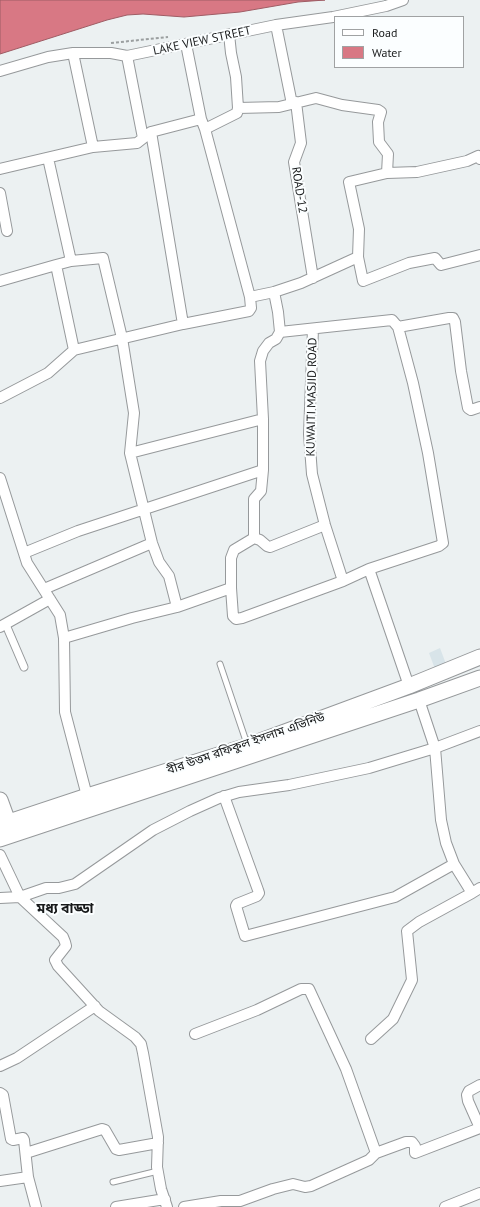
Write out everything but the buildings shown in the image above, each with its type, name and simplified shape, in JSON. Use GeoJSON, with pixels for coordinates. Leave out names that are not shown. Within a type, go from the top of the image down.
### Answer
{"type":"FeatureCollection","features":[{"type":"Feature","properties":{"kind":"main road","name":"বীর উত্তম রফিকুল ইসলাম এভিনিউ"},"geometry":{"type":"LineString","coordinates":[[8,827],[87,796],[247,746],[409,686],[480,657]]}},
{"type":"Feature","properties":{"kind":"main road","name":"বীর উত্তম রফিকুল ইসলাম এভিনিউ"},"geometry":{"type":"LineString","coordinates":[[8,827],[419,700],[480,678]]}},
{"type":"Feature","properties":{"kind":"main road"},"geometry":{"type":"LineString","coordinates":[[0,800],[8,827],[0,839]]}},
{"type":"Feature","properties":{"kind":"street","name":"LAKE VIEW STREET"},"geometry":{"type":"LineString","coordinates":[[338,16],[386,6],[403,0]]}},
{"type":"Feature","properties":{"kind":"street","name":"LAKE VIEW STREET"},"geometry":{"type":"LineString","coordinates":[[0,71],[48,57],[73,53],[111,53],[127,56],[276,25],[334,17]]}},
{"type":"Feature","properties":{"kind":"street","name":"ROAD-12"},"geometry":{"type":"LineString","coordinates":[[276,25],[294,103],[301,143],[294,162],[313,278]]}},
{"type":"Feature","properties":{"kind":"street"},"geometry":{"type":"LineString","coordinates":[[0,169],[93,147],[137,143],[147,135],[203,124],[237,113],[236,76],[230,54],[229,34]]}},
{"type":"Feature","properties":{"kind":"street"},"geometry":{"type":"LineString","coordinates":[[0,398],[48,373],[74,350],[183,324],[246,312],[251,308],[250,297],[203,124],[186,44]]}},
{"type":"Feature","properties":{"kind":"street"},"geometry":{"type":"LineString","coordinates":[[73,53],[93,147]]}},
{"type":"Feature","properties":{"kind":"street"},"geometry":{"type":"LineString","coordinates":[[127,56],[147,135],[183,324]]}},
{"type":"Feature","properties":{"kind":"street"},"geometry":{"type":"LineString","coordinates":[[238,108],[279,107],[316,98],[342,105],[378,110],[381,112],[378,122],[379,142],[388,154],[387,173]]}},
{"type":"Feature","properties":{"kind":"street"},"geometry":{"type":"LineString","coordinates":[[480,159],[478,156],[467,161],[417,172],[387,173],[349,182],[359,229],[358,257],[363,281],[409,263],[435,258],[441,265],[480,255]]}},
{"type":"Feature","properties":{"kind":"street"},"geometry":{"type":"LineString","coordinates":[[48,158],[71,261]]}},
{"type":"Feature","properties":{"kind":"street"},"geometry":{"type":"LineString","coordinates":[[0,193],[2,215],[7,231]]}},
{"type":"Feature","properties":{"kind":"street"},"geometry":{"type":"LineString","coordinates":[[250,297],[274,292],[313,278],[358,257]]}},
{"type":"Feature","properties":{"kind":"street"},"geometry":{"type":"LineString","coordinates":[[0,281],[71,261],[103,258],[122,338],[134,413],[130,454],[142,509],[152,543],[159,562],[169,576],[177,607]]}},
{"type":"Feature","properties":{"kind":"street"},"geometry":{"type":"LineString","coordinates":[[56,266],[74,350]]}},
{"type":"Feature","properties":{"kind":"street"},"geometry":{"type":"LineString","coordinates":[[254,538],[254,499],[261,491],[264,470],[260,361],[263,351],[269,343],[276,339],[280,332],[274,292]]}},
{"type":"Feature","properties":{"kind":"street"},"geometry":{"type":"LineString","coordinates":[[398,327],[453,318],[455,322],[461,371],[468,408],[470,410],[480,407]]}},
{"type":"Feature","properties":{"kind":"street"},"geometry":{"type":"LineString","coordinates":[[280,332],[392,320],[398,327],[413,383],[428,453],[443,543],[439,546],[369,569],[343,581],[236,619],[233,616],[231,588],[231,558],[234,550],[254,538],[270,547],[325,526]]}},
{"type":"Feature","properties":{"kind":"street","name":"KUWAITI MASJID ROAD"},"geometry":{"type":"LineString","coordinates":[[313,329],[309,434],[312,474],[325,526],[343,581]]}},
{"type":"Feature","properties":{"kind":"street"},"geometry":{"type":"LineString","coordinates":[[130,454],[263,419]]}},
{"type":"Feature","properties":{"kind":"street"},"geometry":{"type":"LineString","coordinates":[[24,553],[78,531],[264,470]]}},
{"type":"Feature","properties":{"kind":"street"},"geometry":{"type":"LineString","coordinates":[[0,478],[27,563],[60,615],[64,638],[66,712],[87,796]]}},
{"type":"Feature","properties":{"kind":"street"},"geometry":{"type":"LineString","coordinates":[[44,590],[152,543]]}},
{"type":"Feature","properties":{"kind":"street"},"geometry":{"type":"LineString","coordinates":[[369,569],[409,686]]}},
{"type":"Feature","properties":{"kind":"street"},"geometry":{"type":"LineString","coordinates":[[64,638],[132,618],[177,607],[231,588]]}},
{"type":"Feature","properties":{"kind":"street"},"geometry":{"type":"LineString","coordinates":[[24,667],[3,626],[50,599]]}},
{"type":"Feature","properties":{"kind":"street"},"geometry":{"type":"LineString","coordinates":[[371,1039],[393,1019],[412,980],[407,931],[419,922],[476,890],[454,864],[446,843],[441,820],[436,748],[419,700]]}},
{"type":"Feature","properties":{"kind":"street"},"geometry":{"type":"LineString","coordinates":[[0,898],[20,897],[46,888],[59,888],[75,884],[153,830],[195,808],[224,796],[238,792],[289,785],[369,768],[479,734]]}},
{"type":"Feature","properties":{"kind":"street"},"geometry":{"type":"LineString","coordinates":[[224,796],[258,890],[257,896],[236,906],[245,936],[395,897],[454,864]]}},
{"type":"Feature","properties":{"kind":"street"},"geometry":{"type":"LineString","coordinates":[[0,855],[20,897],[62,937],[66,946],[56,957],[56,963],[99,1011],[135,1037],[141,1044],[158,1143],[158,1171],[161,1189],[166,1203],[116,1207]]}},
{"type":"Feature","properties":{"kind":"street"},"geometry":{"type":"LineString","coordinates":[[195,1034],[257,1010],[301,989],[309,989],[323,1018],[338,1056],[346,1069],[376,1153]]}},
{"type":"Feature","properties":{"kind":"street"},"geometry":{"type":"LineString","coordinates":[[0,1066],[17,1058],[95,1006]]}},
{"type":"Feature","properties":{"kind":"street"},"geometry":{"type":"LineString","coordinates":[[184,1207],[240,1200],[293,1184],[305,1187],[311,1186],[369,1160],[376,1153],[406,1142],[412,1142],[415,1146],[415,1153],[480,1128],[468,1101],[467,1095],[469,1091],[480,1085]]}},
{"type":"Feature","properties":{"kind":"street"},"geometry":{"type":"LineString","coordinates":[[0,1093],[3,1095],[12,1139],[24,1139],[28,1177],[36,1207]]}},
{"type":"Feature","properties":{"kind":"street"},"geometry":{"type":"LineString","coordinates":[[26,1153],[102,1129],[114,1147],[118,1150],[158,1143]]}},
{"type":"Feature","properties":{"kind":"street"},"geometry":{"type":"LineString","coordinates":[[0,1181],[28,1177]]}},
{"type":"Feature","properties":{"kind":"street"},"geometry":{"type":"LineString","coordinates":[[445,1207],[480,1193]]}},
{"type":"Feature","properties":{"kind":"lane"},"geometry":{"type":"LineString","coordinates":[[220,664],[247,746]]}},
{"type":"Feature","properties":{"kind":"lane"},"geometry":{"type":"LineString","coordinates":[[113,1182],[158,1171]]}},
{"type":"Feature","properties":{"kind":"shaded area"},"geometry":{"type":"Polygon","coordinates":[[[440,648],[449,672],[438,677],[429,653],[440,648]]]}},
{"type":"Feature","properties":{"kind":"water"},"geometry":{"type":"Polygon","coordinates":[[[0,0],[325,0],[298,2],[240,12],[184,17],[143,14],[127,15],[0,54],[0,0]]]}},
{"type":"Feature","properties":{"kind":"district","name":"মধ্য বাড্ডা"},"geometry":{"type":"Point","coordinates":[65,909]}}]}
